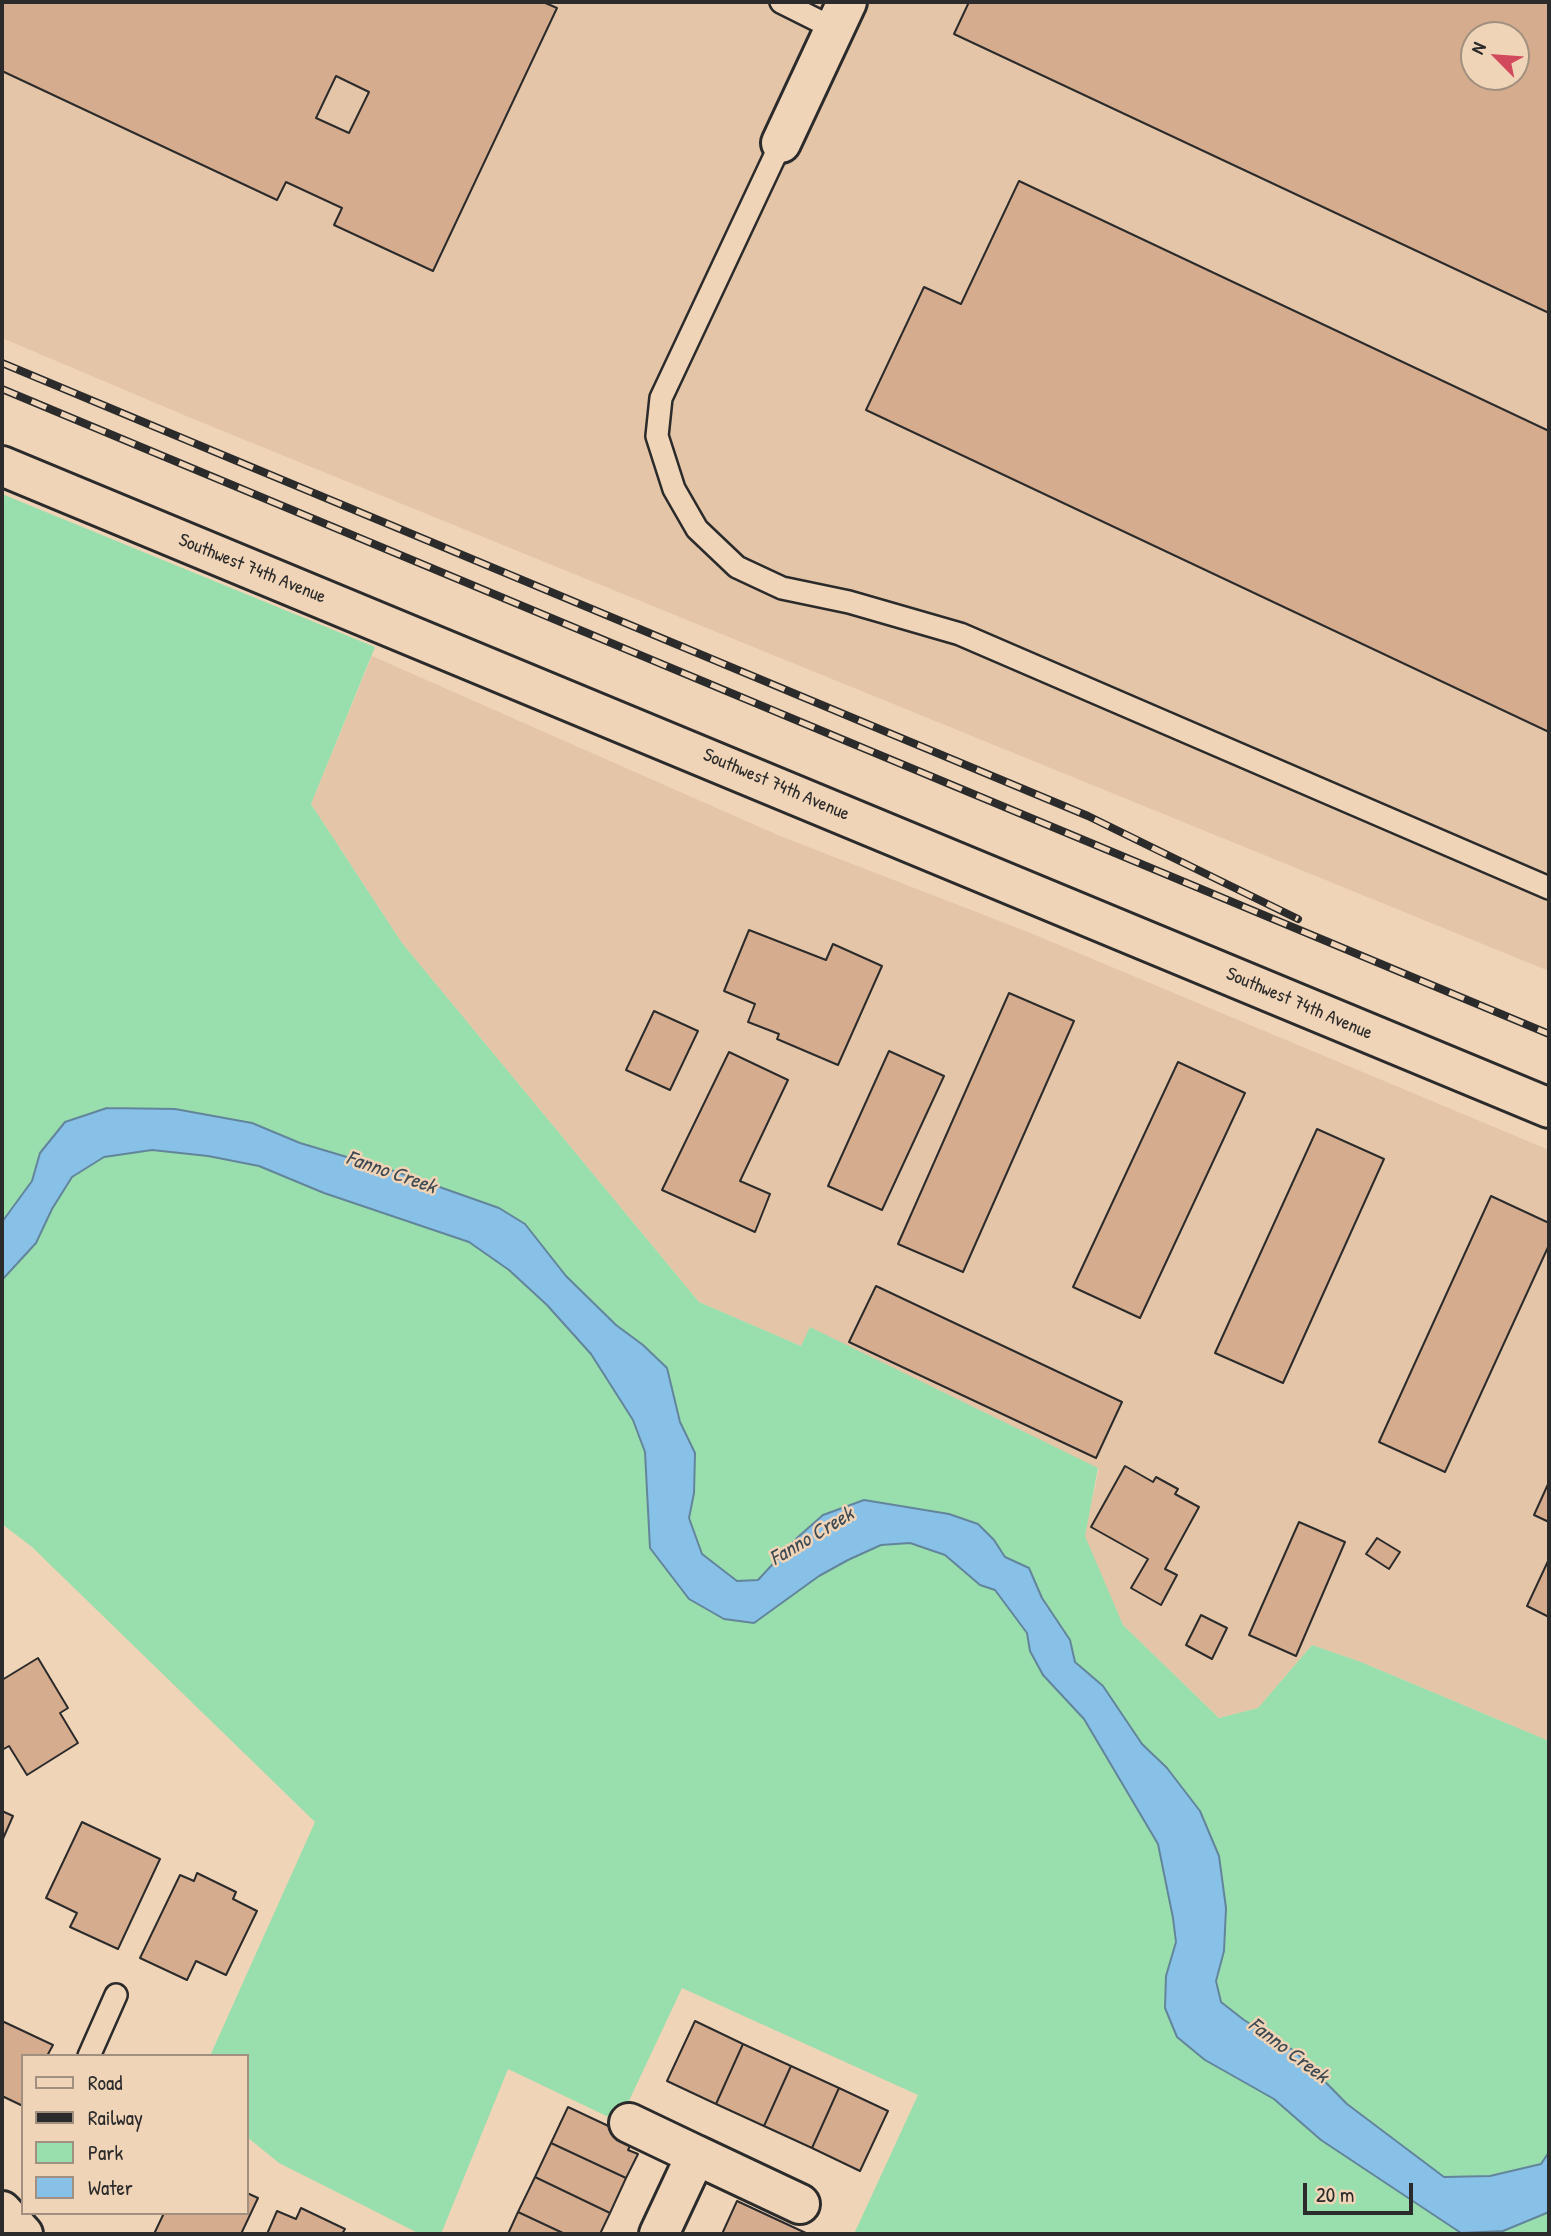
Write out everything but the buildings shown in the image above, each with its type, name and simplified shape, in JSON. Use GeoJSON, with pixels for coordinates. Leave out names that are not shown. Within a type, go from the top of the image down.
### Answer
{"type":"FeatureCollection","features":[{"type":"Feature","properties":{"kind":"street"},"geometry":{"type":"LineString","coordinates":[[781,143],[841,15]]}},
{"type":"Feature","properties":{"kind":"street","name":"Southwest 74th Avenue"},"geometry":{"type":"LineString","coordinates":[[2,466],[1549,1108]]}},
{"type":"Feature","properties":{"kind":"street"},"geometry":{"type":"LineString","coordinates":[[629,2123],[800,2204]]}},
{"type":"Feature","properties":{"kind":"street"},"geometry":{"type":"LineString","coordinates":[[659,2234],[696,2155]]}},
{"type":"Feature","properties":{"kind":"lane"},"geometry":{"type":"LineString","coordinates":[[781,2],[841,15]]}},
{"type":"Feature","properties":{"kind":"lane"},"geometry":{"type":"LineString","coordinates":[[781,143],[661,397],[657,436],[674,489],[697,529],[737,567],[782,588],[849,602],[960,634],[1549,888]]}},
{"type":"Feature","properties":{"kind":"lane"},"geometry":{"type":"LineString","coordinates":[[90,2054],[116,1995]]}},
{"type":"Feature","properties":{"kind":"shaded area"},"geometry":{"type":"Polygon","coordinates":[[[2,2],[1549,2],[1549,971],[191,418],[2,338],[2,2]]]}},
{"type":"Feature","properties":{"kind":"shaded area"},"geometry":{"type":"Polygon","coordinates":[[[372,656],[780,836],[1028,932],[1549,1150],[1549,1741],[1361,1662],[1312,1645],[1258,1708],[1219,1718],[1123,1625],[1084,1536],[1099,1469],[811,1328],[801,1346],[699,1302],[402,943],[311,804],[372,656]]]}},
{"type":"Feature","properties":{"kind":"green space"},"geometry":{"type":"Polygon","coordinates":[[[2,494],[375,647],[311,804],[402,943],[699,1302],[801,1346],[810,1327],[1098,1468],[1085,1536],[1123,1625],[1219,1718],[1258,1708],[1312,1645],[1361,1662],[1549,1741],[1549,2152],[1541,2164],[1490,2176],[1444,2177],[1347,2103],[1296,2052],[1244,2020],[1221,2002],[1216,1981],[1224,1951],[1167,1768],[1142,1744],[1103,1686],[1075,1661],[1070,1640],[1042,1598],[1029,1568],[1005,1557],[994,1540],[823,1515],[798,1537],[758,1580],[738,1581],[702,1554],[689,1518],[694,1493],[695,1453],[680,1422],[667,1368],[643,1345],[616,1325],[566,1276],[525,1224],[499,1208],[397,1172],[300,1143],[252,1123],[40,1153],[32,1181],[2,1222],[2,494]]]}},
{"type":"Feature","properties":{"kind":"green space"},"geometry":{"type":"Polygon","coordinates":[[[152,1150],[208,1156],[259,1166],[324,1193],[469,1242],[509,1270],[547,1305],[591,1354],[633,1420],[645,1452],[647,1505],[754,1623],[819,1576],[881,1545],[910,1543],[945,1555],[980,1585],[996,1590],[1027,1633],[1030,1651],[1043,1675],[1084,1719],[1158,1844],[1176,1942],[1166,1976],[1205,2060],[1274,2099],[1321,2140],[1437,2217],[1503,2231],[1549,2212],[1549,2234],[854,2234],[918,2095],[682,1988],[619,2122],[508,2069],[441,2234],[420,2234],[279,2163],[248,2138],[248,2054],[211,2054],[315,1822],[32,1547],[2,1524],[2,1280],[36,1243],[52,1209],[72,1177],[104,1157],[152,1150]]]}},
{"type":"Feature","properties":{"kind":"water","name":"Fanno Creek"},"geometry":{"type":"Polygon","coordinates":[[[107,1108],[175,1109],[252,1123],[300,1143],[397,1172],[499,1208],[525,1224],[566,1276],[616,1325],[643,1345],[667,1368],[680,1422],[695,1453],[694,1493],[689,1518],[702,1554],[737,1581],[758,1580],[798,1537],[823,1515],[864,1500],[949,1514],[978,1524],[994,1540],[1005,1557],[1029,1568],[1042,1598],[1070,1640],[1075,1662],[1103,1686],[1142,1744],[1167,1768],[1200,1811],[1219,1856],[1226,1908],[1224,1951],[1216,1981],[1221,2002],[1244,2020],[1296,2052],[1347,2104],[1444,2177],[1490,2176],[1541,2164],[1549,2152],[1549,2212],[1503,2231],[1461,2233],[1321,2140],[1274,2099],[1205,2060],[1177,2037],[1165,2008],[1166,1976],[1176,1942],[1158,1844],[1084,1719],[1043,1675],[1030,1651],[1027,1633],[995,1590],[980,1585],[945,1555],[910,1543],[881,1545],[848,1560],[819,1576],[754,1623],[724,1619],[689,1599],[650,1548],[645,1452],[633,1420],[591,1354],[547,1305],[509,1270],[469,1242],[324,1193],[259,1166],[208,1156],[152,1150],[104,1157],[72,1177],[52,1209],[36,1243],[2,1280],[2,1222],[32,1181],[40,1153],[65,1122],[107,1108]]]}},
{"type":"Feature","properties":{"kind":"railway"},"geometry":{"type":"LineString","coordinates":[[2,363],[1088,816],[1298,919]]}},
{"type":"Feature","properties":{"kind":"railway"},"geometry":{"type":"LineString","coordinates":[[2,389],[1549,1034]]}}]}
